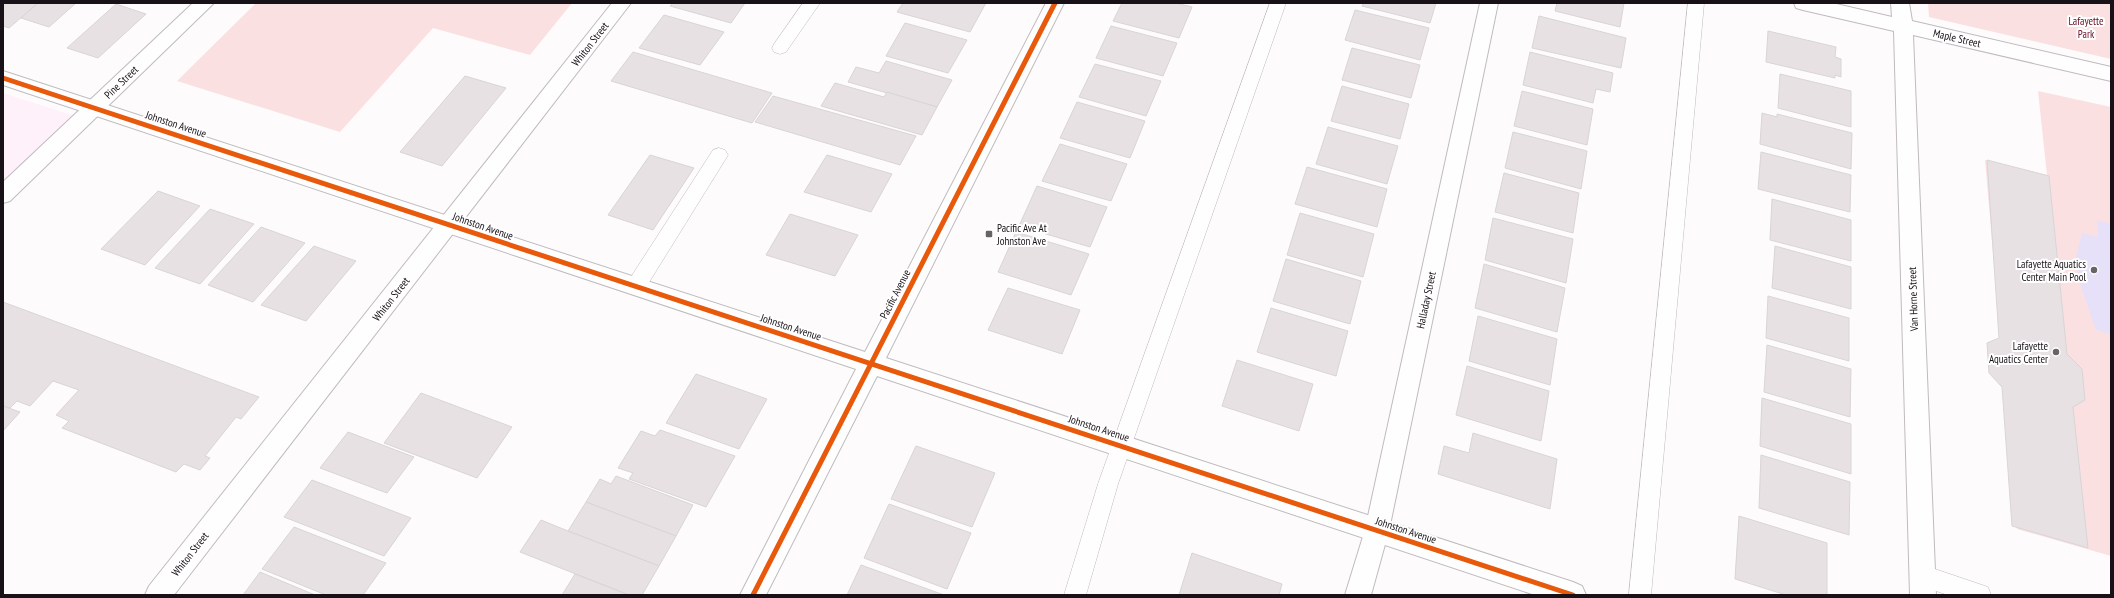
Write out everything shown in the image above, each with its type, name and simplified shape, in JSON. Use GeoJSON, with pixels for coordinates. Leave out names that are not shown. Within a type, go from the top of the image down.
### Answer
{"type":"FeatureCollection","features":[{"type":"Feature","properties":{"kind":"street","name":"Pine Street"},"geometry":{"type":"LineString","coordinates":[[3,195],[205,3]]}},
{"type":"Feature","properties":{"kind":"street","name":"Whiton Street"},"geometry":{"type":"LineString","coordinates":[[158,595],[622,3]]}},
{"type":"Feature","properties":{"kind":"street","name":"Pacific Avenue"},"geometry":{"type":"LineString","coordinates":[[753,595],[1055,3]]}},
{"type":"Feature","properties":{"kind":"street","name":"Halladay Street"},"geometry":{"type":"LineString","coordinates":[[1358,595],[1377,530],[1489,3]]}},
{"type":"Feature","properties":{"kind":"street","name":"Maple Street"},"geometry":{"type":"LineString","coordinates":[[1803,3],[2111,74]]}},
{"type":"Feature","properties":{"kind":"street","name":"Van Horne Street"},"geometry":{"type":"LineString","coordinates":[[1900,3],[1903,26],[1923,586]]}},
{"type":"Feature","properties":{"kind":"street","name":"Johnston Avenue"},"geometry":{"type":"LineString","coordinates":[[3,78],[1573,595]]}},
{"type":"Feature","properties":{"kind":"lane"},"geometry":{"type":"LineString","coordinates":[[780,48],[812,3]]}},
{"type":"Feature","properties":{"kind":"lane"},"geometry":{"type":"LineString","coordinates":[[1075,595],[1108,484],[1123,447],[1278,3]]}},
{"type":"Feature","properties":{"kind":"lane"},"geometry":{"type":"LineString","coordinates":[[1640,595],[1696,3]]}},
{"type":"Feature","properties":{"kind":"lane"},"geometry":{"type":"LineString","coordinates":[[636,286],[719,155]]}},
{"type":"Feature","properties":{"kind":"lane"},"geometry":{"type":"LineString","coordinates":[[1923,586],[1980,595]]}},
{"type":"Feature","properties":{"kind":"shaded area"},"geometry":{"type":"Polygon","coordinates":[[[3,93],[75,116],[3,184],[3,93]]]}},
{"type":"Feature","properties":{"kind":"shaded area","name":"Lafayette Aquatics Center Main Pool"},"geometry":{"type":"Polygon","coordinates":[[[2097,220],[2111,224],[2111,334],[2096,330],[2080,284],[2076,257],[2082,233],[2098,237],[2097,220]]]}},
{"type":"Feature","properties":{"kind":"green space"},"geometry":{"type":"Polygon","coordinates":[[[256,3],[572,3],[530,55],[433,28],[340,132],[177,81],[256,3]]]}},
{"type":"Feature","properties":{"kind":"green space","name":"Lafayette Park"},"geometry":{"type":"Polygon","coordinates":[[[1928,3],[2111,3],[2111,59],[1929,17],[1928,3]]]}},
{"type":"Feature","properties":{"kind":"green space","name":"Lafayette Aquatics Center"},"geometry":{"type":"Polygon","coordinates":[[[2038,91],[2111,107],[2111,556],[2017,529],[1985,160],[2047,175],[2038,91]]]}},
{"type":"Feature","properties":{"kind":"building"},"geometry":{"type":"Polygon","coordinates":[[[3,3],[38,3],[9,28],[3,26],[3,3]]]}},
{"type":"Feature","properties":{"kind":"building"},"geometry":{"type":"Polygon","coordinates":[[[38,3],[76,3],[49,27],[21,18],[38,3]]]}},
{"type":"Feature","properties":{"kind":"building"},"geometry":{"type":"Polygon","coordinates":[[[673,3],[745,3],[731,23],[670,6],[673,3]]]}},
{"type":"Feature","properties":{"kind":"building"},"geometry":{"type":"Polygon","coordinates":[[[903,3],[986,3],[970,32],[897,12],[903,3]]]}},
{"type":"Feature","properties":{"kind":"building"},"geometry":{"type":"Polygon","coordinates":[[[1122,3],[1176,3],[1192,7],[1179,38],[1113,21],[1122,3]]]}},
{"type":"Feature","properties":{"kind":"building"},"geometry":{"type":"Polygon","coordinates":[[[1363,3],[1436,3],[1430,23],[1362,6],[1363,3]]]}},
{"type":"Feature","properties":{"kind":"building"},"geometry":{"type":"Polygon","coordinates":[[[1557,3],[1624,3],[1620,27],[1555,11],[1557,3]]]}},
{"type":"Feature","properties":{"kind":"building"},"geometry":{"type":"Polygon","coordinates":[[[116,4],[146,14],[98,58],[67,48],[116,4]]]}},
{"type":"Feature","properties":{"kind":"building"},"geometry":{"type":"Polygon","coordinates":[[[1355,10],[1429,28],[1420,60],[1345,40],[1355,10]]]}},
{"type":"Feature","properties":{"kind":"building"},"geometry":{"type":"Polygon","coordinates":[[[664,15],[724,32],[700,65],[639,48],[664,15]]]}},
{"type":"Feature","properties":{"kind":"building"},"geometry":{"type":"Polygon","coordinates":[[[1539,16],[1626,38],[1621,68],[1532,48],[1539,16]]]}},
{"type":"Feature","properties":{"kind":"building"},"geometry":{"type":"Polygon","coordinates":[[[905,23],[967,40],[948,73],[886,56],[905,23]]]}},
{"type":"Feature","properties":{"kind":"building"},"geometry":{"type":"Polygon","coordinates":[[[1111,26],[1177,43],[1163,76],[1096,58],[1111,26]]]}},
{"type":"Feature","properties":{"kind":"building"},"geometry":{"type":"Polygon","coordinates":[[[1768,31],[1836,47],[1835,57],[1841,59],[1841,77],[1835,75],[1835,78],[1766,62],[1768,31]]]}},
{"type":"Feature","properties":{"kind":"building"},"geometry":{"type":"Polygon","coordinates":[[[1352,48],[1420,65],[1411,98],[1342,80],[1352,48]]]}},
{"type":"Feature","properties":{"kind":"building"},"geometry":{"type":"Polygon","coordinates":[[[633,52],[772,93],[752,123],[611,81],[633,52]]]}},
{"type":"Feature","properties":{"kind":"building"},"geometry":{"type":"Polygon","coordinates":[[[1530,52],[1613,73],[1610,92],[1596,89],[1593,103],[1523,85],[1530,52]]]}},
{"type":"Feature","properties":{"kind":"building"},"geometry":{"type":"Polygon","coordinates":[[[886,61],[952,80],[937,107],[848,82],[856,67],[879,73],[886,61]]]}},
{"type":"Feature","properties":{"kind":"building"},"geometry":{"type":"Polygon","coordinates":[[[1095,64],[1161,81],[1146,116],[1079,97],[1095,64]]]}},
{"type":"Feature","properties":{"kind":"building"},"geometry":{"type":"Polygon","coordinates":[[[1780,74],[1851,91],[1851,127],[1778,108],[1780,74]]]}},
{"type":"Feature","properties":{"kind":"building"},"geometry":{"type":"Polygon","coordinates":[[[465,76],[506,88],[442,166],[400,152],[465,76]]]}},
{"type":"Feature","properties":{"kind":"building"},"geometry":{"type":"Polygon","coordinates":[[[835,83],[884,97],[887,92],[937,107],[922,135],[821,106],[835,83]]]}},
{"type":"Feature","properties":{"kind":"building"},"geometry":{"type":"Polygon","coordinates":[[[1342,86],[1409,104],[1400,139],[1331,121],[1342,86]]]}},
{"type":"Feature","properties":{"kind":"building"},"geometry":{"type":"Polygon","coordinates":[[[1522,91],[1593,109],[1587,145],[1514,126],[1522,91]]]}},
{"type":"Feature","properties":{"kind":"building"},"geometry":{"type":"Polygon","coordinates":[[[773,96],[916,136],[900,165],[755,122],[773,96]]]}},
{"type":"Feature","properties":{"kind":"building"},"geometry":{"type":"Polygon","coordinates":[[[1077,102],[1145,121],[1130,158],[1060,138],[1077,102]]]}},
{"type":"Feature","properties":{"kind":"building"},"geometry":{"type":"Polygon","coordinates":[[[1762,113],[1777,117],[1777,114],[1852,133],[1851,169],[1760,144],[1762,113]]]}},
{"type":"Feature","properties":{"kind":"building"},"geometry":{"type":"Polygon","coordinates":[[[1328,127],[1398,146],[1387,184],[1316,164],[1328,127]]]}},
{"type":"Feature","properties":{"kind":"building"},"geometry":{"type":"Polygon","coordinates":[[[1513,132],[1587,151],[1581,189],[1505,168],[1513,132]]]}},
{"type":"Feature","properties":{"kind":"building"},"geometry":{"type":"Polygon","coordinates":[[[1060,144],[1127,164],[1111,201],[1042,181],[1060,144]]]}},
{"type":"Feature","properties":{"kind":"building"},"geometry":{"type":"Polygon","coordinates":[[[1761,152],[1851,175],[1850,212],[1758,189],[1761,152]]]}},
{"type":"Feature","properties":{"kind":"building"},"geometry":{"type":"Polygon","coordinates":[[[650,155],[694,168],[653,230],[608,215],[650,155]]]}},
{"type":"Feature","properties":{"kind":"building"},"geometry":{"type":"Polygon","coordinates":[[[827,155],[892,174],[871,212],[804,192],[827,155]]]}},
{"type":"Feature","properties":{"kind":"building"},"geometry":{"type":"Polygon","coordinates":[[[1987,160],[2049,176],[2067,354],[2082,369],[2085,400],[2073,407],[2088,548],[2012,526],[2002,387],[1989,373],[1987,343],[1999,338],[1987,160]]]}},
{"type":"Feature","properties":{"kind":"building"},"geometry":{"type":"Polygon","coordinates":[[[1307,167],[1387,189],[1377,227],[1295,204],[1307,167]]]}},
{"type":"Feature","properties":{"kind":"building"},"geometry":{"type":"Polygon","coordinates":[[[1504,173],[1579,193],[1573,233],[1495,212],[1504,173]]]}},
{"type":"Feature","properties":{"kind":"building"},"geometry":{"type":"Polygon","coordinates":[[[1037,186],[1107,207],[1090,247],[1019,226],[1037,186]]]}},
{"type":"Feature","properties":{"kind":"building"},"geometry":{"type":"Polygon","coordinates":[[[158,191],[200,206],[145,265],[101,249],[158,191]]]}},
{"type":"Feature","properties":{"kind":"building"},"geometry":{"type":"Polygon","coordinates":[[[1772,199],[1851,220],[1851,261],[1770,240],[1772,199]]]}},
{"type":"Feature","properties":{"kind":"building"},"geometry":{"type":"Polygon","coordinates":[[[210,209],[254,224],[200,284],[155,268],[210,209]]]}},
{"type":"Feature","properties":{"kind":"building"},"geometry":{"type":"Polygon","coordinates":[[[1300,213],[1374,234],[1363,277],[1287,255],[1300,213]]]}},
{"type":"Feature","properties":{"kind":"building"},"geometry":{"type":"Polygon","coordinates":[[[790,214],[858,235],[835,276],[766,255],[790,214]]]}},
{"type":"Feature","properties":{"kind":"building"},"geometry":{"type":"Polygon","coordinates":[[[1493,218],[1573,239],[1566,283],[1485,260],[1493,218]]]}},
{"type":"Feature","properties":{"kind":"building"},"geometry":{"type":"Polygon","coordinates":[[[261,227],[305,243],[253,302],[208,285],[261,227]]]}},
{"type":"Feature","properties":{"kind":"building"},"geometry":{"type":"Polygon","coordinates":[[[1016,232],[1089,254],[1071,295],[998,272],[1016,232]]]}},
{"type":"Feature","properties":{"kind":"building"},"geometry":{"type":"Polygon","coordinates":[[[314,246],[356,261],[306,321],[261,305],[314,246]]]}},
{"type":"Feature","properties":{"kind":"building"},"geometry":{"type":"Polygon","coordinates":[[[1775,246],[1851,267],[1851,309],[1772,288],[1775,246]]]}},
{"type":"Feature","properties":{"kind":"building"},"geometry":{"type":"Polygon","coordinates":[[[1286,259],[1361,281],[1350,324],[1273,301],[1286,259]]]}},
{"type":"Feature","properties":{"kind":"building"},"geometry":{"type":"Polygon","coordinates":[[[1484,264],[1565,288],[1557,332],[1475,308],[1484,264]]]}},
{"type":"Feature","properties":{"kind":"building"},"geometry":{"type":"Polygon","coordinates":[[[1008,288],[1080,310],[1062,354],[988,330],[1008,288]]]}},
{"type":"Feature","properties":{"kind":"building"},"geometry":{"type":"Polygon","coordinates":[[[1768,296],[1849,318],[1849,361],[1766,338],[1768,296]]]}},
{"type":"Feature","properties":{"kind":"building"},"geometry":{"type":"Polygon","coordinates":[[[3,302],[259,397],[241,419],[236,417],[205,456],[210,458],[200,470],[184,464],[176,472],[62,428],[69,421],[56,415],[79,390],[53,381],[30,406],[17,401],[10,408],[3,406],[3,302]]]}},
{"type":"Feature","properties":{"kind":"building"},"geometry":{"type":"Polygon","coordinates":[[[1271,308],[1348,331],[1336,376],[1257,352],[1271,308]]]}},
{"type":"Feature","properties":{"kind":"building"},"geometry":{"type":"Polygon","coordinates":[[[1478,316],[1557,339],[1550,385],[1469,361],[1478,316]]]}},
{"type":"Feature","properties":{"kind":"building"},"geometry":{"type":"Polygon","coordinates":[[[1767,345],[1851,369],[1850,417],[1764,392],[1767,345]]]}},
{"type":"Feature","properties":{"kind":"building"},"geometry":{"type":"Polygon","coordinates":[[[1237,360],[1313,384],[1299,431],[1222,406],[1237,360]]]}},
{"type":"Feature","properties":{"kind":"building"},"geometry":{"type":"Polygon","coordinates":[[[1467,366],[1549,391],[1541,441],[1456,415],[1467,366]]]}},
{"type":"Feature","properties":{"kind":"building"},"geometry":{"type":"Polygon","coordinates":[[[696,374],[767,399],[739,449],[666,423],[696,374]]]}},
{"type":"Feature","properties":{"kind":"building"},"geometry":{"type":"Polygon","coordinates":[[[421,393],[512,427],[477,478],[384,443],[421,393]]]}},
{"type":"Feature","properties":{"kind":"building"},"geometry":{"type":"Polygon","coordinates":[[[1762,398],[1851,424],[1851,474],[1760,446],[1762,398]]]}},
{"type":"Feature","properties":{"kind":"building"},"geometry":{"type":"Polygon","coordinates":[[[3,406],[20,412],[3,431],[3,406]]]}},
{"type":"Feature","properties":{"kind":"building"},"geometry":{"type":"Polygon","coordinates":[[[660,430],[735,456],[706,507],[629,479],[633,473],[618,468],[641,431],[655,436],[660,430]]]}},
{"type":"Feature","properties":{"kind":"building"},"geometry":{"type":"Polygon","coordinates":[[[348,432],[414,457],[387,493],[320,468],[348,432]]]}},
{"type":"Feature","properties":{"kind":"building"},"geometry":{"type":"Polygon","coordinates":[[[1473,433],[1557,459],[1550,509],[1438,474],[1444,446],[1469,453],[1473,433]]]}},
{"type":"Feature","properties":{"kind":"building"},"geometry":{"type":"Polygon","coordinates":[[[916,446],[995,473],[972,527],[891,499],[916,446]]]}},
{"type":"Feature","properties":{"kind":"building"},"geometry":{"type":"Polygon","coordinates":[[[1761,455],[1850,482],[1849,535],[1759,508],[1761,455]]]}},
{"type":"Feature","properties":{"kind":"building"},"geometry":{"type":"Polygon","coordinates":[[[616,476],[693,505],[676,536],[586,502],[600,479],[611,484],[616,476]]]}},
{"type":"Feature","properties":{"kind":"building"},"geometry":{"type":"Polygon","coordinates":[[[312,480],[411,518],[384,556],[284,517],[312,480]]]}},
{"type":"Feature","properties":{"kind":"building"},"geometry":{"type":"Polygon","coordinates":[[[586,502],[676,536],[659,566],[568,531],[586,502]]]}},
{"type":"Feature","properties":{"kind":"building"},"geometry":{"type":"Polygon","coordinates":[[[889,504],[971,533],[947,589],[864,558],[889,504]]]}},
{"type":"Feature","properties":{"kind":"building"},"geometry":{"type":"Polygon","coordinates":[[[1739,516],[1827,543],[1827,595],[1786,595],[1735,579],[1739,516]]]}},
{"type":"Feature","properties":{"kind":"building"},"geometry":{"type":"Polygon","coordinates":[[[541,520],[659,566],[642,595],[629,595],[520,552],[541,520]]]}},
{"type":"Feature","properties":{"kind":"building"},"geometry":{"type":"Polygon","coordinates":[[[294,527],[386,563],[363,595],[326,595],[262,569],[294,527]]]}},
{"type":"Feature","properties":{"kind":"building"},"geometry":{"type":"Polygon","coordinates":[[[1192,553],[1282,584],[1279,595],[1179,595],[1192,553]]]}},
{"type":"Feature","properties":{"kind":"building"},"geometry":{"type":"Polygon","coordinates":[[[861,565],[944,595],[847,595],[861,565]]]}},
{"type":"Feature","properties":{"kind":"building"},"geometry":{"type":"Polygon","coordinates":[[[260,572],[315,595],[243,595],[260,572]]]}},
{"type":"Feature","properties":{"kind":"building"},"geometry":{"type":"Polygon","coordinates":[[[575,574],[629,595],[562,595],[575,574]]]}},
{"type":"Feature","properties":{"kind":"cycle path"},"geometry":{"type":"LineString","coordinates":[[753,595],[1055,3]]}},
{"type":"Feature","properties":{"kind":"cycle path"},"geometry":{"type":"LineString","coordinates":[[3,78],[1573,595]]}},
{"type":"Feature","properties":{"kind":"place","name":"Pacific Ave At Johnston Ave"},"geometry":{"type":"Point","coordinates":[989,234]}},
{"type":"Feature","properties":{"kind":"place","name":"Lafayette Aquatics Center Main Pool"},"geometry":{"type":"Point","coordinates":[2094,270]}},
{"type":"Feature","properties":{"kind":"place","name":"Lafayette Aquatics Center"},"geometry":{"type":"Point","coordinates":[2056,352]}}]}
